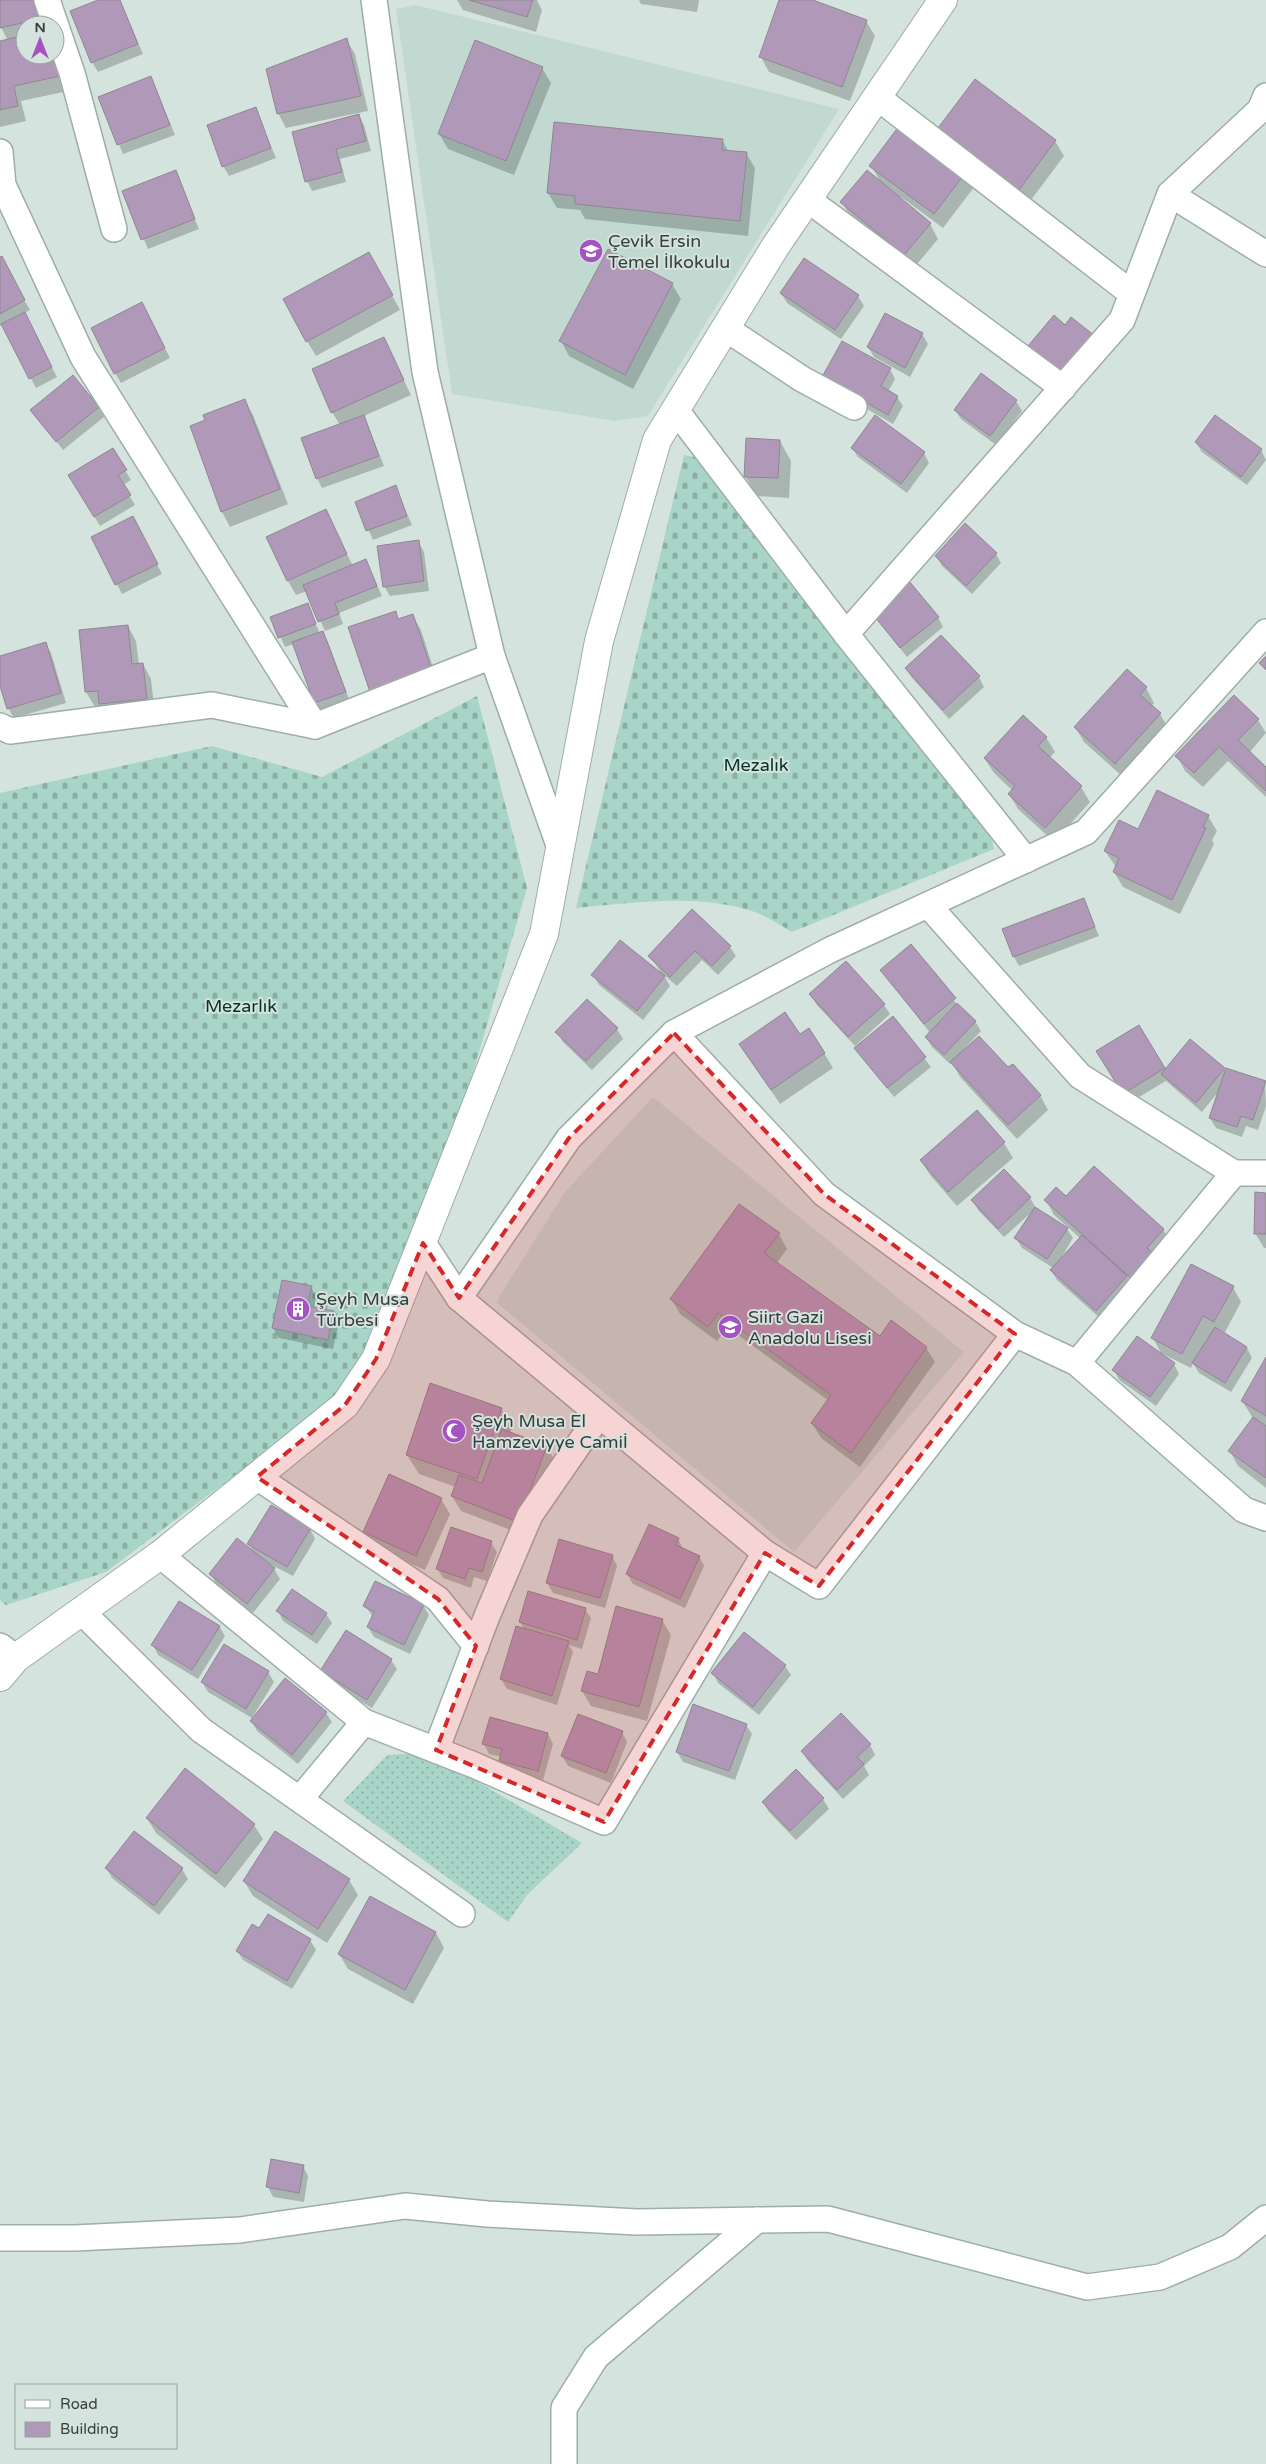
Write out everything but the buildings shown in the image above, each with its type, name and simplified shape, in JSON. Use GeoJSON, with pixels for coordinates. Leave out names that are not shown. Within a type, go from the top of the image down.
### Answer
{"type":"FeatureCollection","features":[{"type":"Feature","properties":{"kind":"street"},"geometry":{"type":"LineString","coordinates":[[47,0],[72,72],[114,229]]}},
{"type":"Feature","properties":{"kind":"street"},"geometry":{"type":"LineString","coordinates":[[374,0],[425,372],[492,656],[560,848]]}},
{"type":"Feature","properties":{"kind":"street"},"geometry":{"type":"LineString","coordinates":[[5,1660],[81,1611],[160,1555],[257,1477],[345,1405],[376,1359],[544,934],[599,641],[657,440],[725,328],[807,200],[943,0]]}},
{"type":"Feature","properties":{"kind":"street"},"geometry":{"type":"LineString","coordinates":[[846,634],[1122,320],[1170,194],[1260,110],[1266,96]]}},
{"type":"Feature","properties":{"kind":"street"},"geometry":{"type":"LineString","coordinates":[[877,97],[1131,293]]}},
{"type":"Feature","properties":{"kind":"street"},"geometry":{"type":"LineString","coordinates":[[0,152],[2,185],[83,357],[315,726]]}},
{"type":"Feature","properties":{"kind":"street"},"geometry":{"type":"LineString","coordinates":[[1170,194],[1266,254]]}},
{"type":"Feature","properties":{"kind":"street"},"geometry":{"type":"LineString","coordinates":[[807,200],[1063,388]]}},
{"type":"Feature","properties":{"kind":"street"},"geometry":{"type":"LineString","coordinates":[[725,328],[802,379],[854,407]]}},
{"type":"Feature","properties":{"kind":"street"},"geometry":{"type":"LineString","coordinates":[[675,409],[846,634],[1026,860]]}},
{"type":"Feature","properties":{"kind":"street"},"geometry":{"type":"LineString","coordinates":[[459,1298],[568,1138],[674,1033],[830,950],[1086,832],[1266,632]]}},
{"type":"Feature","properties":{"kind":"street"},"geometry":{"type":"LineString","coordinates":[[3,733],[212,705],[315,726],[492,656]]}},
{"type":"Feature","properties":{"kind":"street"},"geometry":{"type":"LineString","coordinates":[[928,905],[1080,1076],[1234,1173],[1266,1173]]}},
{"type":"Feature","properties":{"kind":"street"},"geometry":{"type":"LineString","coordinates":[[674,1033],[824,1194],[1016,1334],[1077,1363],[1244,1510],[1266,1518]]}},
{"type":"Feature","properties":{"kind":"street"},"geometry":{"type":"LineString","coordinates":[[1077,1363],[1234,1173]]}},
{"type":"Feature","properties":{"kind":"street"},"geometry":{"type":"LineString","coordinates":[[423,1242],[459,1298],[765,1553],[819,1586],[1016,1334]]}},
{"type":"Feature","properties":{"kind":"street"},"geometry":{"type":"LineString","coordinates":[[436,1750],[530,1515],[599,1414]]}},
{"type":"Feature","properties":{"kind":"street"},"geometry":{"type":"LineString","coordinates":[[257,1477],[438,1599],[476,1646]]}},
{"type":"Feature","properties":{"kind":"street"},"geometry":{"type":"LineString","coordinates":[[160,1555],[364,1722],[436,1750],[604,1822],[765,1553]]}},
{"type":"Feature","properties":{"kind":"street"},"geometry":{"type":"LineString","coordinates":[[81,1611],[201,1730],[462,1914]]}},
{"type":"Feature","properties":{"kind":"street"},"geometry":{"type":"LineString","coordinates":[[300,1799],[364,1722]]}},
{"type":"Feature","properties":{"kind":"street"},"geometry":{"type":"LineString","coordinates":[[0,2238],[76,2238],[240,2230],[404,2206],[487,2214],[637,2222],[828,2220],[1087,2287],[1160,2277],[1230,2247],[1266,2218]]}},
{"type":"Feature","properties":{"kind":"street"},"geometry":{"type":"LineString","coordinates":[[564,2464],[564,2408],[596,2357],[757,2220]]}},
{"type":"Feature","properties":{"kind":"highlighted area"},"geometry":{"type":"Polygon","coordinates":[[[674,1033],[824,1194],[1015,1334],[819,1586],[765,1553],[604,1822],[436,1750],[476,1646],[438,1599],[257,1477],[345,1405],[376,1359],[423,1243],[459,1298],[569,1138],[674,1033]]]}},
{"type":"Feature","properties":{"kind":"shaded area","name":"Çevik Ersin Temel İlkokulu"},"geometry":{"type":"Polygon","coordinates":[[[415,5],[839,109],[648,416],[615,421],[452,394],[396,9],[415,5]]]}},
{"type":"Feature","properties":{"kind":"shaded area","name":"Siirt Gazi Anadolu Lisesi"},"geometry":{"type":"Polygon","coordinates":[[[653,1097],[964,1352],[794,1552],[496,1302],[565,1192],[653,1097]]]}},
{"type":"Feature","properties":{"kind":"green space","name":"Mezalık"},"geometry":{"type":"Polygon","coordinates":[[[684,455],[695,457],[991,834],[994,849],[792,932],[755,912],[711,903],[666,901],[576,908],[684,455]]]}},
{"type":"Feature","properties":{"kind":"green space","name":"Mezarlık"},"geometry":{"type":"Polygon","coordinates":[[[477,696],[527,888],[423,1243],[344,1393],[106,1572],[6,1605],[0,1600],[0,793],[212,746],[322,777],[477,696]]]}},
{"type":"Feature","properties":{"kind":"green space"},"geometry":{"type":"Polygon","coordinates":[[[419,1753],[437,1758],[582,1843],[528,1894],[508,1922],[343,1801],[387,1755],[419,1753]]]}},
{"type":"Feature","properties":{"kind":"place","name":"Çevik Ersin Temel İlkokulu"},"geometry":{"type":"Point","coordinates":[591,251]}},
{"type":"Feature","properties":{"kind":"place","name":"Şeyh Musa Türbesi"},"geometry":{"type":"Point","coordinates":[298,1309]}},
{"type":"Feature","properties":{"kind":"place","name":"Siirt Gazi Anadolu Lisesi"},"geometry":{"type":"Point","coordinates":[730,1327]}},
{"type":"Feature","properties":{"kind":"place","name":"Şeyh Musa El Hamzeviyye Camiİ"},"geometry":{"type":"Point","coordinates":[454,1431]}}]}
